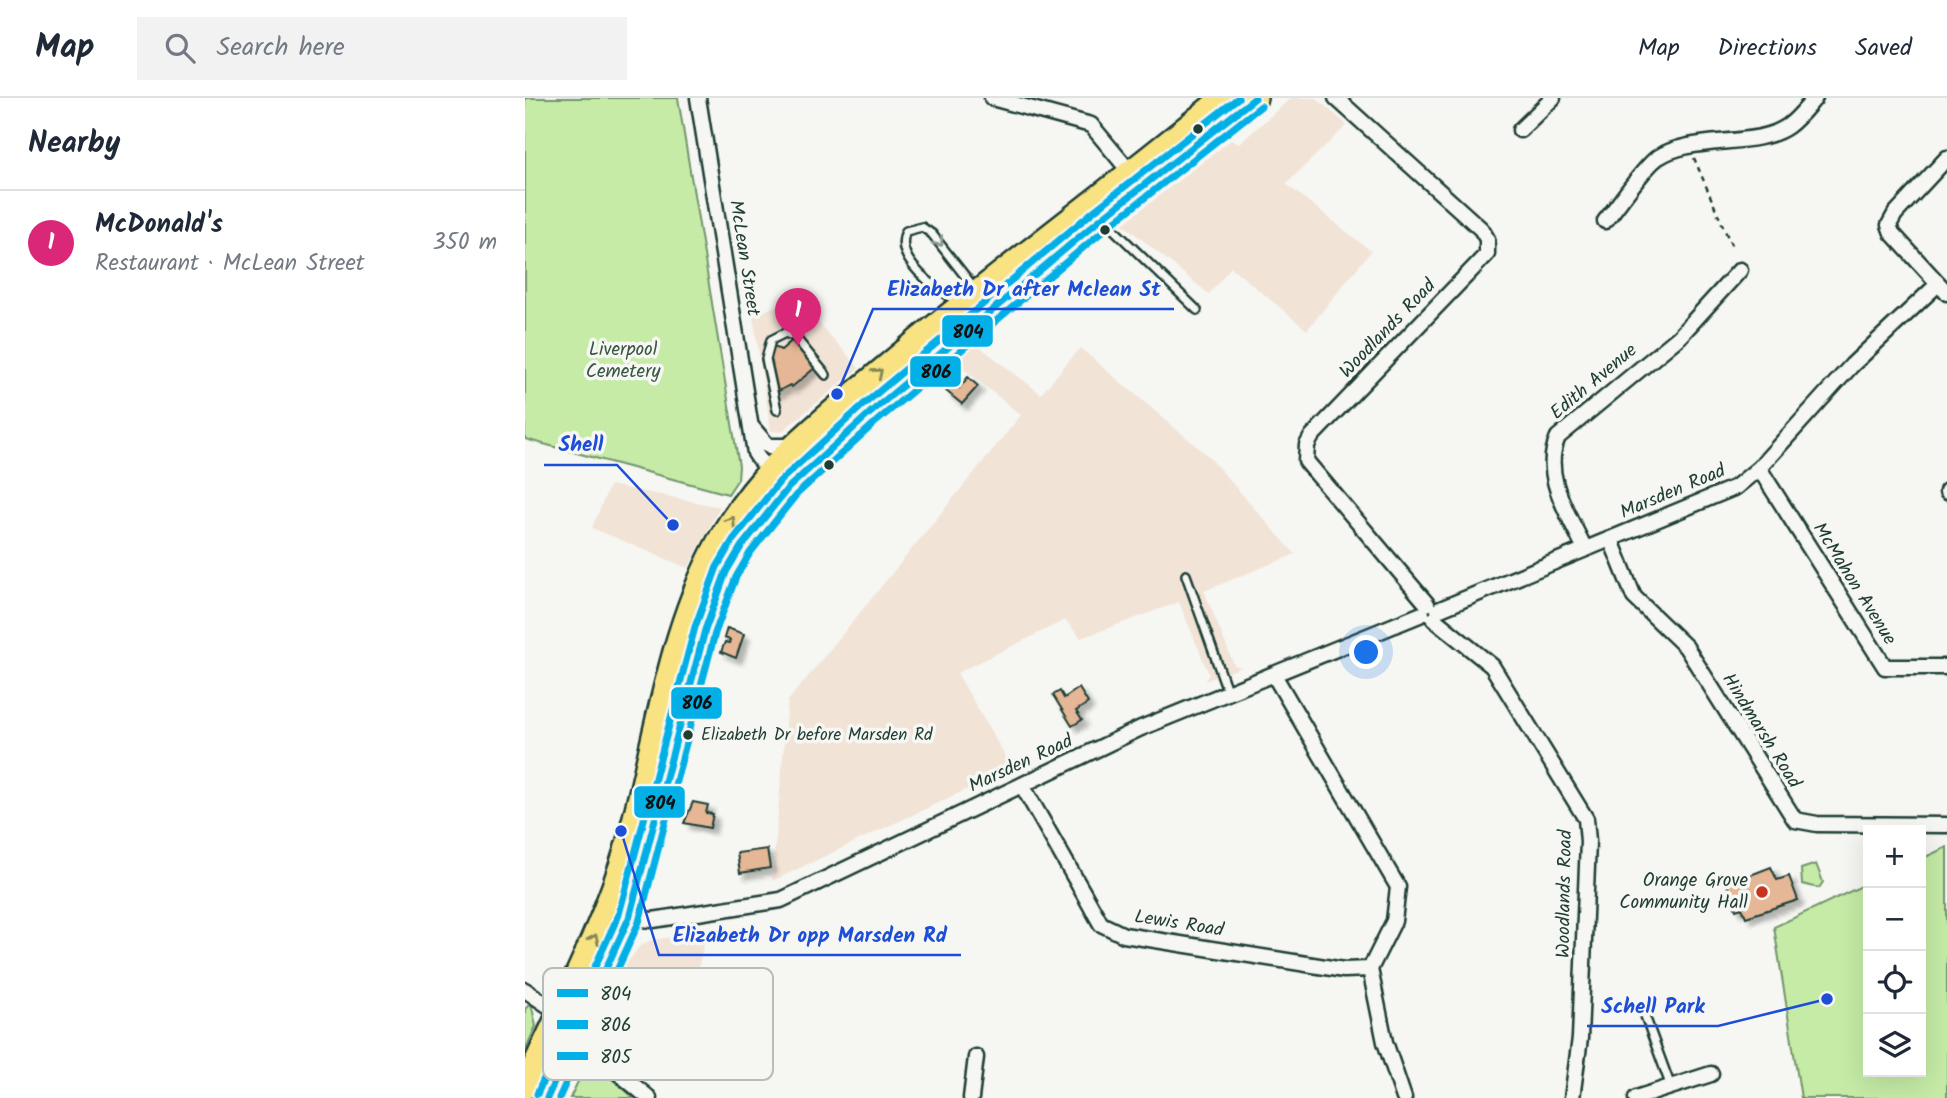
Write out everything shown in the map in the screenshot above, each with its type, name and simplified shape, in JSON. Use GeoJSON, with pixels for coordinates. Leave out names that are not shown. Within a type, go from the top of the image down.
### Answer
{"type":"FeatureCollection","features":[{"type":"Feature","properties":{"kind":"main road"},"geometry":{"type":"LineString","coordinates":[[579,968],[605,911],[627,845],[674,661],[696,591],[724,533],[772,467],[791,446],[970,298],[1223,98]]}},
{"type":"Feature","properties":{"kind":"main road"},"geometry":{"type":"LineString","coordinates":[[605,968],[609,966],[629,918],[705,631],[726,572],[764,516],[789,488],[870,413],[1102,219],[1255,98]]}},
{"type":"Feature","properties":{"kind":"main road"},"geometry":{"type":"LineString","coordinates":[[605,911],[629,918]]}},
{"type":"Feature","properties":{"kind":"main road"},"geometry":{"type":"LineString","coordinates":[[525,1087],[543,1048]]}},
{"type":"Feature","properties":{"kind":"main road"},"geometry":{"type":"LineString","coordinates":[[547,1098],[555,1080]]}},
{"type":"Feature","properties":{"kind":"street","name":"McLean Street"},"geometry":{"type":"LineString","coordinates":[[698,98],[755,453],[759,461],[772,467]]}},
{"type":"Feature","properties":{"kind":"street"},"geometry":{"type":"LineString","coordinates":[[992,98],[1091,125],[1130,172]]}},
{"type":"Feature","properties":{"kind":"street","name":"Woodlands Road"},"geometry":{"type":"LineString","coordinates":[[1336,98],[1481,229],[1487,239],[1487,254],[1312,436],[1307,446],[1306,461],[1430,612],[1492,666],[1586,819],[1588,841],[1580,1038],[1572,1098]]}},
{"type":"Feature","properties":{"kind":"street"},"geometry":{"type":"LineString","coordinates":[[1520,130],[1553,98]]}},
{"type":"Feature","properties":{"kind":"street"},"geometry":{"type":"LineString","coordinates":[[1605,222],[1658,158],[1733,138],[1757,139],[1788,126],[1815,98]]}},
{"type":"Feature","properties":{"kind":"street"},"geometry":{"type":"LineString","coordinates":[[1943,288],[1892,233],[1891,219],[1947,158]]}},
{"type":"Feature","properties":{"kind":"street","name":"Edith Avenue"},"geometry":{"type":"LineString","coordinates":[[1585,549],[1552,477],[1550,454],[1558,437],[1679,337],[1740,270]]}},
{"type":"Feature","properties":{"kind":"street","name":"Marsden Road"},"geometry":{"type":"LineString","coordinates":[[629,918],[653,920],[781,900],[1142,728],[1726,493],[1759,468],[1852,365],[1943,288]]}},
{"type":"Feature","properties":{"kind":"street"},"geometry":{"type":"LineString","coordinates":[[772,467],[793,466],[837,428],[870,413]]}},
{"type":"Feature","properties":{"kind":"street"},"geometry":{"type":"LineString","coordinates":[[751,425],[768,446],[791,446]]}},
{"type":"Feature","properties":{"kind":"street","name":"McMahon Avenue"},"geometry":{"type":"LineString","coordinates":[[1759,468],[1885,667],[1947,667]]}},
{"type":"Feature","properties":{"kind":"street","name":"Hindmarsh Road"},"geometry":{"type":"LineString","coordinates":[[1611,540],[1634,597],[1686,648],[1795,820],[1817,824],[1947,825]]}},
{"type":"Feature","properties":{"kind":"street"},"geometry":{"type":"LineString","coordinates":[[1274,675],[1398,887],[1394,921],[1370,969],[1385,1042],[1404,1098]]}},
{"type":"Feature","properties":{"kind":"street","name":"Lewis Road"},"geometry":{"type":"LineString","coordinates":[[1022,785],[1086,900],[1101,924],[1109,929],[1124,935],[1344,970],[1370,969]]}},
{"type":"Feature","properties":{"kind":"street"},"geometry":{"type":"LineString","coordinates":[[525,990],[543,1002]]}},
{"type":"Feature","properties":{"kind":"street"},"geometry":{"type":"LineString","coordinates":[[971,1098],[976,1056]]}},
{"type":"Feature","properties":{"kind":"street"},"geometry":{"type":"LineString","coordinates":[[1636,1098],[1711,1074]]}},
{"type":"Feature","properties":{"kind":"street"},"geometry":{"type":"LineString","coordinates":[[627,1080],[649,1098]]}},
{"type":"Feature","properties":{"kind":"lane"},"geometry":{"type":"LineString","coordinates":[[1102,219],[1197,310]]}},
{"type":"Feature","properties":{"kind":"lane"},"geometry":{"type":"LineString","coordinates":[[922,227],[932,234],[970,298],[923,275],[903,253],[901,241],[906,231],[922,227]]}},
{"type":"Feature","properties":{"kind":"lane"},"geometry":{"type":"LineString","coordinates":[[777,410],[766,359],[771,340],[785,333],[795,337],[826,375]]}},
{"type":"Feature","properties":{"kind":"lane"},"geometry":{"type":"LineString","coordinates":[[1187,575],[1228,693]]}},
{"type":"Feature","properties":{"kind":"lane"},"geometry":{"type":"LineString","coordinates":[[1645,1016],[1671,1087]]}},
{"type":"Feature","properties":{"kind":"path"},"geometry":{"type":"LineString","coordinates":[[1700,145],[1702,149],[1692,153],[1732,247]]}},
{"type":"Feature","properties":{"kind":"shaded area"},"geometry":{"type":"Polygon","coordinates":[[[1291,98],[1316,98],[1347,125],[1286,184],[1371,251],[1307,330],[1231,267],[1209,294],[1123,224],[1231,140],[1239,144],[1291,98]]]}},
{"type":"Feature","properties":{"kind":"shaded area"},"geometry":{"type":"Polygon","coordinates":[[[796,297],[859,368],[781,432],[771,431],[753,316],[796,297]]]}},
{"type":"Feature","properties":{"kind":"shaded area"},"geometry":{"type":"Polygon","coordinates":[[[975,343],[1041,394],[1080,348],[1207,455],[1295,554],[1204,591],[1234,665],[1242,667],[1205,681],[1209,674],[1179,602],[1081,638],[1065,620],[957,673],[1012,768],[772,881],[788,701],[1021,415],[955,362],[975,343]]]}},
{"type":"Feature","properties":{"kind":"shaded area"},"geometry":{"type":"Polygon","coordinates":[[[610,485],[720,507],[688,568],[592,528],[610,485]]]}},
{"type":"Feature","properties":{"kind":"shaded area"},"geometry":{"type":"Polygon","coordinates":[[[707,933],[698,968],[625,968],[639,947],[651,940],[707,933]]]}},
{"type":"Feature","properties":{"kind":"green space","name":"Liverpool Cemetery"},"geometry":{"type":"Polygon","coordinates":[[[525,98],[678,98],[739,466],[738,479],[728,494],[525,439],[525,98]]]}},
{"type":"Feature","properties":{"kind":"green space"},"geometry":{"type":"Polygon","coordinates":[[[1947,847],[1947,1098],[1801,1098],[1774,927],[1863,885],[1863,1077],[1926,1077],[1926,857],[1947,847]]]}},
{"type":"Feature","properties":{"kind":"green space"},"geometry":{"type":"Polygon","coordinates":[[[1816,864],[1823,882],[1819,888],[1802,884],[1801,869],[1816,864]]]}},
{"type":"Feature","properties":{"kind":"green space"},"geometry":{"type":"Polygon","coordinates":[[[531,1003],[536,1026],[525,1051],[525,1009],[531,1003]]]}},
{"type":"Feature","properties":{"kind":"green space"},"geometry":{"type":"Polygon","coordinates":[[[579,1080],[613,1080],[634,1098],[570,1098],[579,1080]]]}},
{"type":"Feature","properties":{"kind":"building"},"geometry":{"type":"Polygon","coordinates":[[[795,338],[817,366],[792,387],[790,385],[775,393],[769,355],[772,346],[781,350],[795,338]]]}},
{"type":"Feature","properties":{"kind":"building"},"geometry":{"type":"Polygon","coordinates":[[[968,377],[978,386],[962,404],[946,391],[953,383],[959,388],[968,377]]]}},
{"type":"Feature","properties":{"kind":"building"},"geometry":{"type":"Polygon","coordinates":[[[727,628],[744,634],[736,658],[721,652],[725,642],[729,643],[730,640],[724,638],[727,628]]]}},
{"type":"Feature","properties":{"kind":"building"},"geometry":{"type":"Polygon","coordinates":[[[1079,688],[1088,703],[1076,711],[1082,720],[1072,726],[1053,695],[1060,691],[1064,698],[1079,688]]]}},
{"type":"Feature","properties":{"kind":"building"},"geometry":{"type":"Polygon","coordinates":[[[693,802],[708,805],[706,813],[713,814],[710,828],[684,823],[693,802]]]}},
{"type":"Feature","properties":{"kind":"building"},"geometry":{"type":"Polygon","coordinates":[[[767,849],[770,868],[740,873],[737,853],[767,849]]]}},
{"type":"Feature","properties":{"kind":"building","name":"Orange Grove Community Hall"},"geometry":{"type":"Polygon","coordinates":[[[1771,867],[1777,880],[1789,876],[1798,900],[1746,917],[1742,908],[1736,910],[1727,884],[1771,867]]]}},
{"type":"Feature","properties":{"kind":"transit line","name":"805"},"geometry":{"type":"LineString","coordinates":[[594,968],[619,914],[695,627],[717,567],[733,540],[780,481],[863,405],[1095,210],[1238,98]]}},
{"type":"Feature","properties":{"kind":"transit line","name":"804"},"geometry":{"type":"LineString","coordinates":[[606,968],[629,918],[705,630],[726,572],[741,547],[788,488],[870,413],[1102,218],[1255,98]]}},
{"type":"Feature","properties":{"kind":"transit line","name":"806"},"geometry":{"type":"LineString","coordinates":[[618,968],[639,922],[715,633],[736,577],[750,553],[796,495],[877,421],[1109,226],[1261,106]]}},
{"type":"Feature","properties":{"kind":"transit line","name":"805"},"geometry":{"type":"LineString","coordinates":[[537,1094],[543,1080]]}},
{"type":"Feature","properties":{"kind":"transit line","name":"804"},"geometry":{"type":"LineString","coordinates":[[547,1098],[555,1080]]}},
{"type":"Feature","properties":{"kind":"transit line","name":"806"},"geometry":{"type":"LineString","coordinates":[[559,1098],[567,1080]]}},
{"type":"Feature","properties":{"kind":"place","name":"McDonald's"},"geometry":{"type":"Point","coordinates":[798,346]}},
{"type":"Feature","properties":{"kind":"place","name":"Elizabeth Dr after Mclean St"},"geometry":{"type":"Point","coordinates":[837,394]}},
{"type":"Feature","properties":{"kind":"place","name":"Shell"},"geometry":{"type":"Point","coordinates":[673,525]}},
{"type":"Feature","properties":{"kind":"place","name":"Elizabeth Dr before Marsden Rd"},"geometry":{"type":"Point","coordinates":[688,735]}},
{"type":"Feature","properties":{"kind":"place","name":"Elizabeth Dr opp Marsden Rd"},"geometry":{"type":"Point","coordinates":[621,831]}},
{"type":"Feature","properties":{"kind":"place","name":"Orange Grove Community Hall"},"geometry":{"type":"Point","coordinates":[1762,892]}},
{"type":"Feature","properties":{"kind":"place","name":"Schell Park"},"geometry":{"type":"Point","coordinates":[1827,999]}}]}
